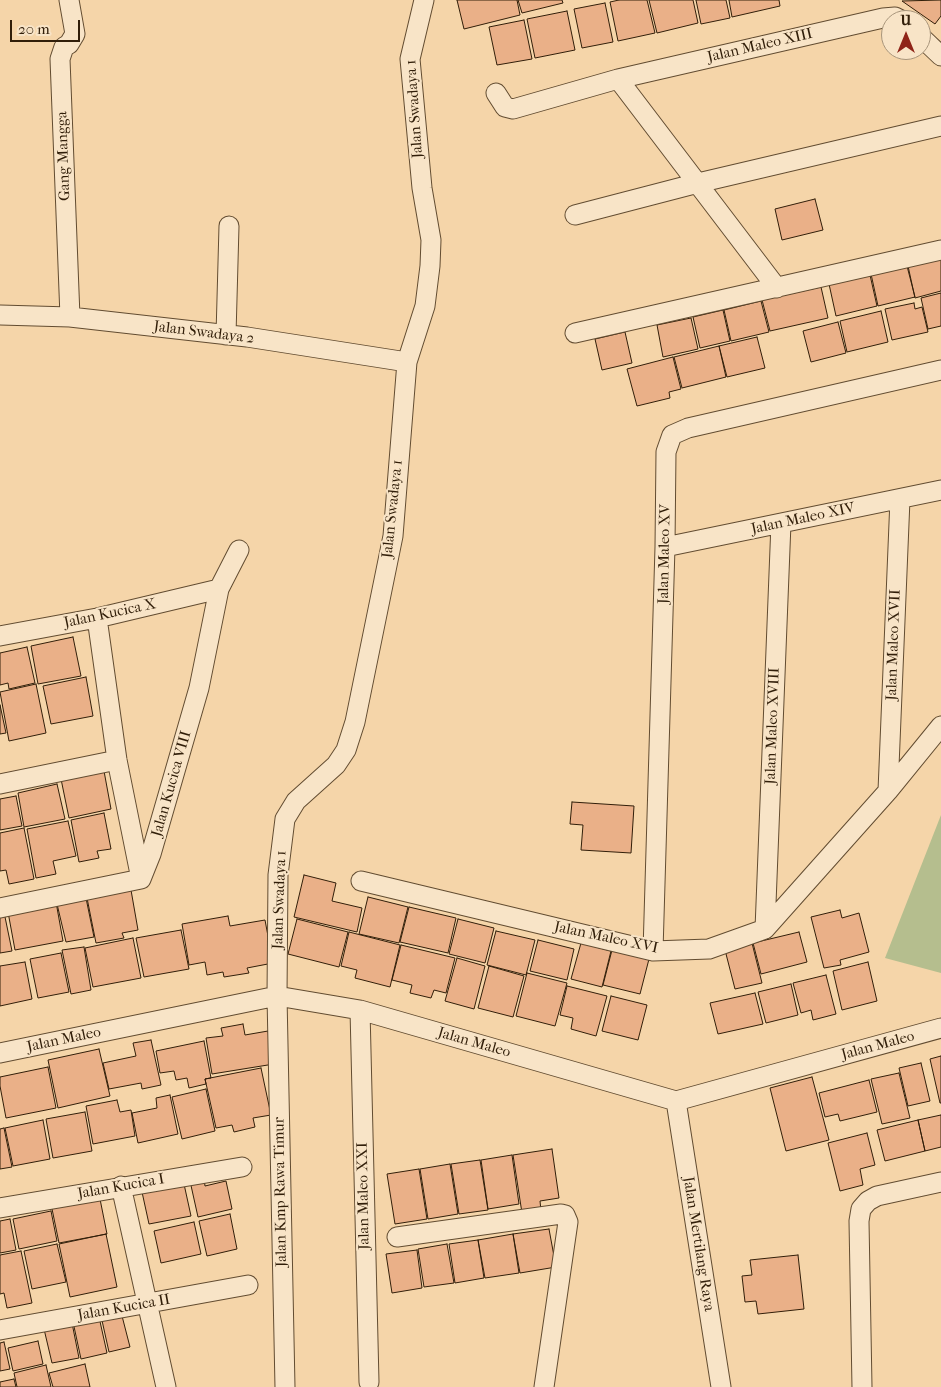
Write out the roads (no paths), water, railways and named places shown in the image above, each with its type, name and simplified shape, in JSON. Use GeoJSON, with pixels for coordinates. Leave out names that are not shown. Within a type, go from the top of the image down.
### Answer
{"type":"FeatureCollection","features":[{"type":"Feature","properties":{"kind":"street","name":"Gang Mangga"},"geometry":{"type":"LineString","coordinates":[[69,0],[75,34],[69,44],[64,47],[60,59],[70,317]]}},
{"type":"Feature","properties":{"kind":"street","name":"Jalan Swadaya 1"},"geometry":{"type":"LineString","coordinates":[[277,996],[278,875],[285,819],[296,801],[336,765],[346,750],[356,722],[393,536],[407,362],[426,306],[430,266],[431,240],[422,188],[410,59],[424,0]]}},
{"type":"Feature","properties":{"kind":"street","name":"Jalan Maleo XIII"},"geometry":{"type":"LineString","coordinates":[[496,93],[505,107],[513,109],[618,79],[881,18]]}},
{"type":"Feature","properties":{"kind":"street"},"geometry":{"type":"LineString","coordinates":[[931,46],[941,56]]}},
{"type":"Feature","properties":{"kind":"street"},"geometry":{"type":"LineString","coordinates":[[618,79],[777,288]]}},
{"type":"Feature","properties":{"kind":"street"},"geometry":{"type":"LineString","coordinates":[[575,215],[698,183],[941,126]]}},
{"type":"Feature","properties":{"kind":"street"},"geometry":{"type":"LineString","coordinates":[[226,335],[229,226]]}},
{"type":"Feature","properties":{"kind":"street"},"geometry":{"type":"LineString","coordinates":[[575,333],[941,250]]}},
{"type":"Feature","properties":{"kind":"street","name":"Jalan Swadaya 2"},"geometry":{"type":"LineString","coordinates":[[0,315],[70,317],[226,335],[407,362]]}},
{"type":"Feature","properties":{"kind":"street","name":"Jalan Maleo XV"},"geometry":{"type":"LineString","coordinates":[[653,951],[666,452],[672,435],[688,428],[941,370]]}},
{"type":"Feature","properties":{"kind":"street","name":"Jalan Maleo XIV"},"geometry":{"type":"LineString","coordinates":[[665,547],[941,490]]}},
{"type":"Feature","properties":{"kind":"street","name":"Jalan Maleo XVII"},"geometry":{"type":"LineString","coordinates":[[888,791],[900,498]]}},
{"type":"Feature","properties":{"kind":"street","name":"Jalan Maleo XVIII"},"geometry":{"type":"LineString","coordinates":[[765,929],[782,523]]}},
{"type":"Feature","properties":{"kind":"street","name":"Jalan Kucica VIII"},"geometry":{"type":"LineString","coordinates":[[141,879],[151,854],[199,688],[219,589],[239,550]]}},
{"type":"Feature","properties":{"kind":"street","name":"Jalan Kucica X"},"geometry":{"type":"LineString","coordinates":[[0,636],[97,618],[219,589]]}},
{"type":"Feature","properties":{"kind":"street"},"geometry":{"type":"LineString","coordinates":[[0,908],[141,879],[118,760],[97,618]]}},
{"type":"Feature","properties":{"kind":"street","name":"Jalan Maleo XVI"},"geometry":{"type":"LineString","coordinates":[[361,881],[653,951],[709,949],[765,929],[888,791],[941,726]]}},
{"type":"Feature","properties":{"kind":"street"},"geometry":{"type":"LineString","coordinates":[[0,784],[118,760]]}},
{"type":"Feature","properties":{"kind":"street","name":"Jalan Maleo"},"geometry":{"type":"LineString","coordinates":[[0,1053],[277,996],[360,1010],[676,1101],[941,1028]]}},
{"type":"Feature","properties":{"kind":"street","name":"Jalan Kmp Rawa Timur"},"geometry":{"type":"LineString","coordinates":[[277,996],[285,1387]]}},
{"type":"Feature","properties":{"kind":"street","name":"Jalan Maleo XXI"},"geometry":{"type":"LineString","coordinates":[[360,1010],[368,1382]]}},
{"type":"Feature","properties":{"kind":"street","name":"Jalan Mertilang Raya"},"geometry":{"type":"LineString","coordinates":[[676,1101],[721,1387]]}},
{"type":"Feature","properties":{"kind":"street","name":"Jalan Kucica I"},"geometry":{"type":"LineString","coordinates":[[0,1208],[242,1167]]}},
{"type":"Feature","properties":{"kind":"street"},"geometry":{"type":"LineString","coordinates":[[862,1387],[859,1220],[861,1209],[868,1200],[877,1196],[941,1182]]}},
{"type":"Feature","properties":{"kind":"street"},"geometry":{"type":"LineString","coordinates":[[121,1186],[166,1387]]}},
{"type":"Feature","properties":{"kind":"street"},"geometry":{"type":"LineString","coordinates":[[397,1237],[561,1214],[565,1215],[568,1222],[544,1387]]}},
{"type":"Feature","properties":{"kind":"street","name":"Jalan Kucica II"},"geometry":{"type":"LineString","coordinates":[[0,1330],[248,1285]]}}]}
